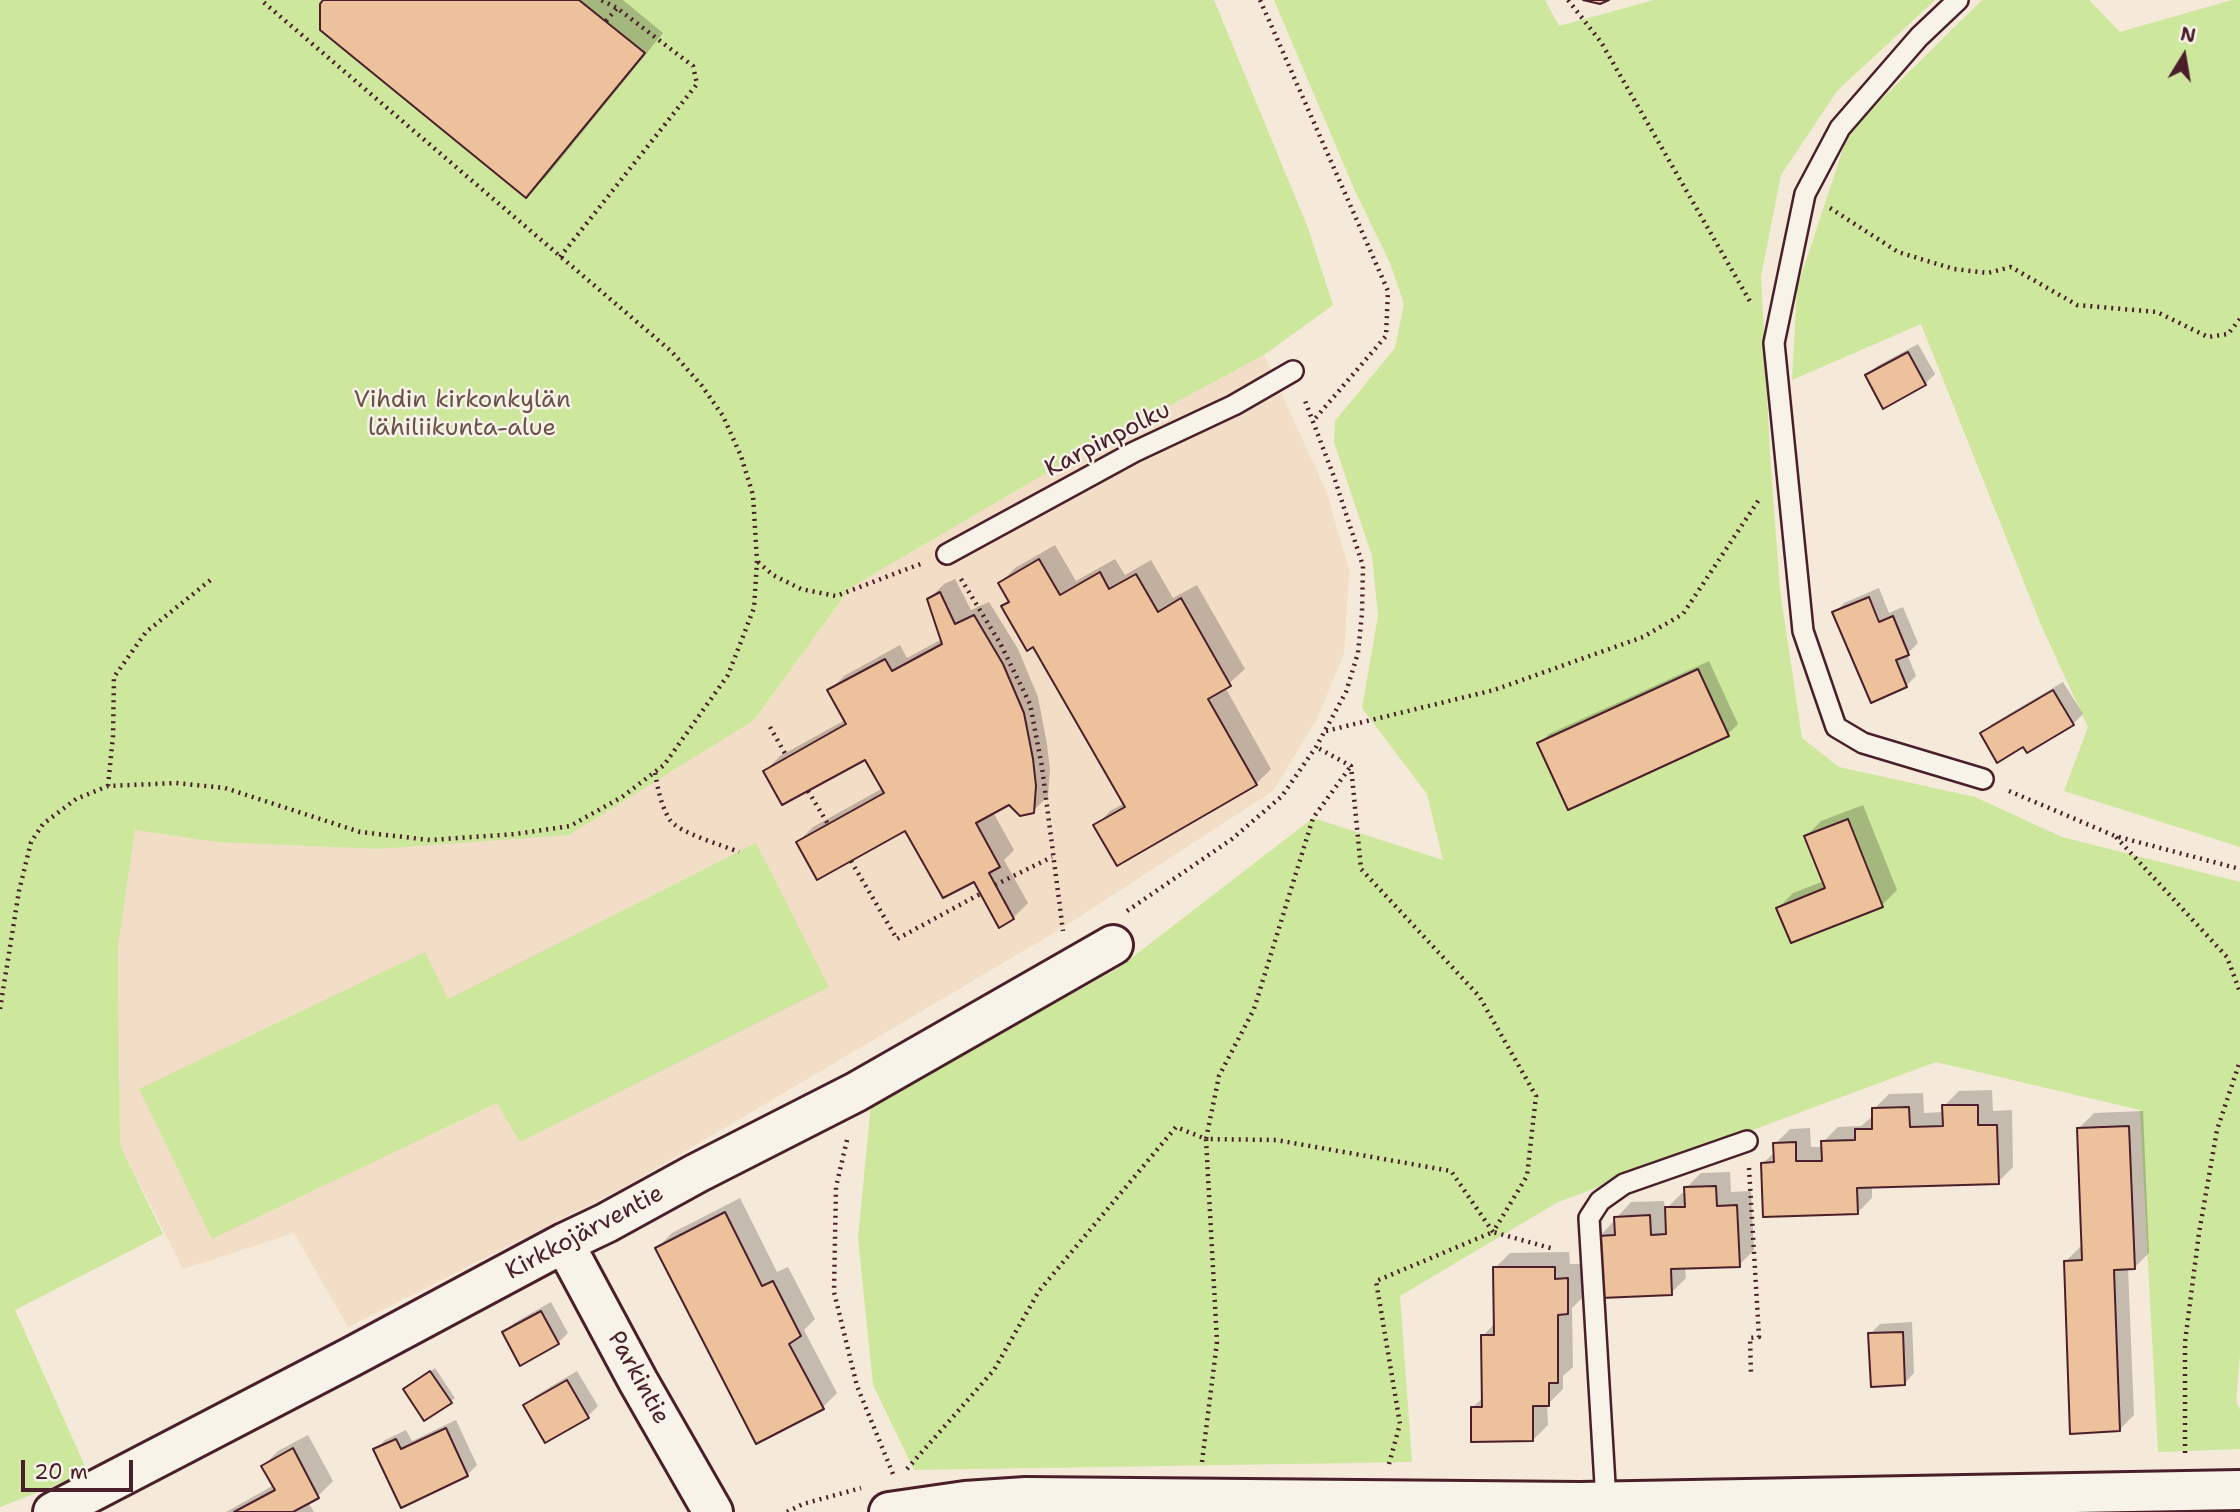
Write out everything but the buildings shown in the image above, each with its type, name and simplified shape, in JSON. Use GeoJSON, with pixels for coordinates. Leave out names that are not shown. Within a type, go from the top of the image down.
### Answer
{"type":"FeatureCollection","features":[{"type":"Feature","properties":{"kind":"street","name":"Kirkkojärventie"},"geometry":{"type":"LineString","coordinates":[[53,1512],[606,1223],[696,1173],[856,1092],[1113,945]]}},
{"type":"Feature","properties":{"kind":"street","name":"Parkintie"},"geometry":{"type":"LineString","coordinates":[[564,1243],[638,1381],[713,1512]]}},
{"type":"Feature","properties":{"kind":"street"},"geometry":{"type":"LineString","coordinates":[[892,1497],[965,1501],[1026,1497],[1587,1505],[1913,1504],[2240,1490]]}},
{"type":"Feature","properties":{"kind":"lane"},"geometry":{"type":"LineString","coordinates":[[1958,0],[1919,37],[1840,128],[1805,194],[1774,343],[1803,631],[1836,727],[1863,743],[1983,779]]}},
{"type":"Feature","properties":{"kind":"lane","name":"Karpinpolku"},"geometry":{"type":"LineString","coordinates":[[947,554],[1134,452],[1234,405],[1293,372]]}},
{"type":"Feature","properties":{"kind":"lane"},"geometry":{"type":"LineString","coordinates":[[1587,1505],[1589,1218],[1600,1201],[1624,1184],[1747,1141]]}},
{"type":"Feature","properties":{"kind":"path"},"geometry":{"type":"LineString","coordinates":[[0,1009],[19,891],[31,842],[43,824],[76,799],[108,786],[176,783],[225,789],[360,832],[430,840],[516,834],[570,826],[622,797],[664,765],[728,676],[754,608],[757,561],[752,495],[741,456],[723,416],[702,386],[672,352],[262,0]]}},
{"type":"Feature","properties":{"kind":"path"},"geometry":{"type":"LineString","coordinates":[[560,257],[697,84],[693,66],[617,8],[601,0]]}},
{"type":"Feature","properties":{"kind":"path"},"geometry":{"type":"LineString","coordinates":[[1260,0],[1388,291],[1386,336],[1313,421]]}},
{"type":"Feature","properties":{"kind":"path"},"geometry":{"type":"LineString","coordinates":[[1568,0],[1601,42],[1774,343]]}},
{"type":"Feature","properties":{"kind":"path"},"geometry":{"type":"LineString","coordinates":[[606,21],[617,8]]}},
{"type":"Feature","properties":{"kind":"path"},"geometry":{"type":"LineString","coordinates":[[1805,194],[1898,252],[1954,269],[1988,273],[2011,267],[2077,305],[2157,312],[2208,337],[2228,334],[2240,319]]}},
{"type":"Feature","properties":{"kind":"path"},"geometry":{"type":"LineString","coordinates":[[1113,945],[1126,911],[1232,839],[1282,796],[1316,747],[1346,692],[1358,653],[1363,613],[1363,566],[1313,421],[1293,372]]}},
{"type":"Feature","properties":{"kind":"path"},"geometry":{"type":"LineString","coordinates":[[1325,732],[1494,690],[1643,637],[1683,614],[1745,517],[1786,464]]}},
{"type":"Feature","properties":{"kind":"path"},"geometry":{"type":"LineString","coordinates":[[757,561],[773,575],[801,589],[836,596],[947,554],[1000,643],[1030,704],[1042,767],[1062,928]]}},
{"type":"Feature","properties":{"kind":"path"},"geometry":{"type":"LineString","coordinates":[[108,786],[113,736],[114,677],[146,632],[212,578]]}},
{"type":"Feature","properties":{"kind":"path"},"geometry":{"type":"LineString","coordinates":[[770,727],[787,757]]}},
{"type":"Feature","properties":{"kind":"path"},"geometry":{"type":"LineString","coordinates":[[1316,747],[1352,766]]}},
{"type":"Feature","properties":{"kind":"path"},"geometry":{"type":"LineString","coordinates":[[1200,1473],[1217,1342],[1206,1139],[1219,1076],[1254,1009],[1313,818],[1352,766]]}},
{"type":"Feature","properties":{"kind":"path"},"geometry":{"type":"LineString","coordinates":[[1352,766],[1361,869],[1479,996],[1536,1096],[1527,1177],[1493,1232],[1376,1281],[1400,1424],[1387,1473]]}},
{"type":"Feature","properties":{"kind":"path"},"geometry":{"type":"LineString","coordinates":[[655,773],[660,799],[671,822],[693,835],[739,852]]}},
{"type":"Feature","properties":{"kind":"path"},"geometry":{"type":"LineString","coordinates":[[1983,779],[2115,836],[2240,869]]}},
{"type":"Feature","properties":{"kind":"path"},"geometry":{"type":"LineString","coordinates":[[808,791],[828,824]]}},
{"type":"Feature","properties":{"kind":"path"},"geometry":{"type":"LineString","coordinates":[[2115,836],[2227,957],[2240,992]]}},
{"type":"Feature","properties":{"kind":"path"},"geometry":{"type":"LineString","coordinates":[[995,885],[1052,857]]}},
{"type":"Feature","properties":{"kind":"path"},"geometry":{"type":"LineString","coordinates":[[851,861],[897,939],[980,894]]}},
{"type":"Feature","properties":{"kind":"path"},"geometry":{"type":"LineString","coordinates":[[2185,1456],[2185,1342],[2199,1233],[2217,1130],[2240,1061]]}},
{"type":"Feature","properties":{"kind":"path"},"geometry":{"type":"LineString","coordinates":[[905,1472],[994,1370],[1039,1291],[1176,1127],[1206,1139],[1276,1140],[1451,1171],[1493,1232],[1554,1249]]}},
{"type":"Feature","properties":{"kind":"path"},"geometry":{"type":"LineString","coordinates":[[848,1138],[836,1187],[834,1292],[857,1386],[892,1497]]}},
{"type":"Feature","properties":{"kind":"path"},"geometry":{"type":"LineString","coordinates":[[1747,1141],[1759,1337],[1750,1338],[1751,1375]]}},
{"type":"Feature","properties":{"kind":"shaded area"},"geometry":{"type":"Polygon","coordinates":[[[1264,355],[1327,493],[1349,570],[1344,654],[1317,719],[1273,791],[1062,928],[625,1187],[348,1327],[294,1233],[183,1269],[120,1145],[118,946],[135,830],[216,842],[377,849],[754,720],[850,588],[1079,454],[1264,355]]]}},
{"type":"Feature","properties":{"kind":"green space","name":"Vihdin kirkonkylän lähiliikunta-alue"},"geometry":{"type":"Polygon","coordinates":[[[0,0],[1214,0],[1308,228],[1333,305],[1264,355],[1079,454],[850,588],[754,720],[569,835],[377,849],[216,842],[135,830],[118,946],[120,1145],[163,1234],[15,1310],[88,1473],[0,1507],[0,0]]]}},
{"type":"Feature","properties":{"kind":"green space"},"geometry":{"type":"Polygon","coordinates":[[[1274,0],[1545,0],[1559,26],[1654,0],[1935,0],[1837,91],[1781,175],[1761,276],[1780,590],[1802,738],[1839,767],[1975,797],[2062,837],[2240,882],[2240,1354],[2236,1402],[2240,1410],[2240,1449],[2158,1452],[2140,1110],[1936,1062],[1558,1202],[1400,1296],[1412,1462],[914,1470],[873,1385],[858,1238],[871,1104],[1117,969],[1313,818],[1443,860],[1427,794],[1362,708],[1378,616],[1372,556],[1334,442],[1335,421],[1395,348],[1404,304],[1390,263],[1355,191],[1274,0]]]}},
{"type":"Feature","properties":{"kind":"green space"},"geometry":{"type":"Polygon","coordinates":[[[1982,0],[2089,0],[2120,32],[2240,0],[2240,847],[2064,791],[2088,727],[2041,625],[1921,324],[1792,380],[1797,288],[1849,131],[1982,0]]]}},
{"type":"Feature","properties":{"kind":"green space"},"geometry":{"type":"Polygon","coordinates":[[[756,843],[829,987],[520,1142],[497,1103],[212,1239],[139,1089],[425,952],[448,999],[756,843]]]}}]}
